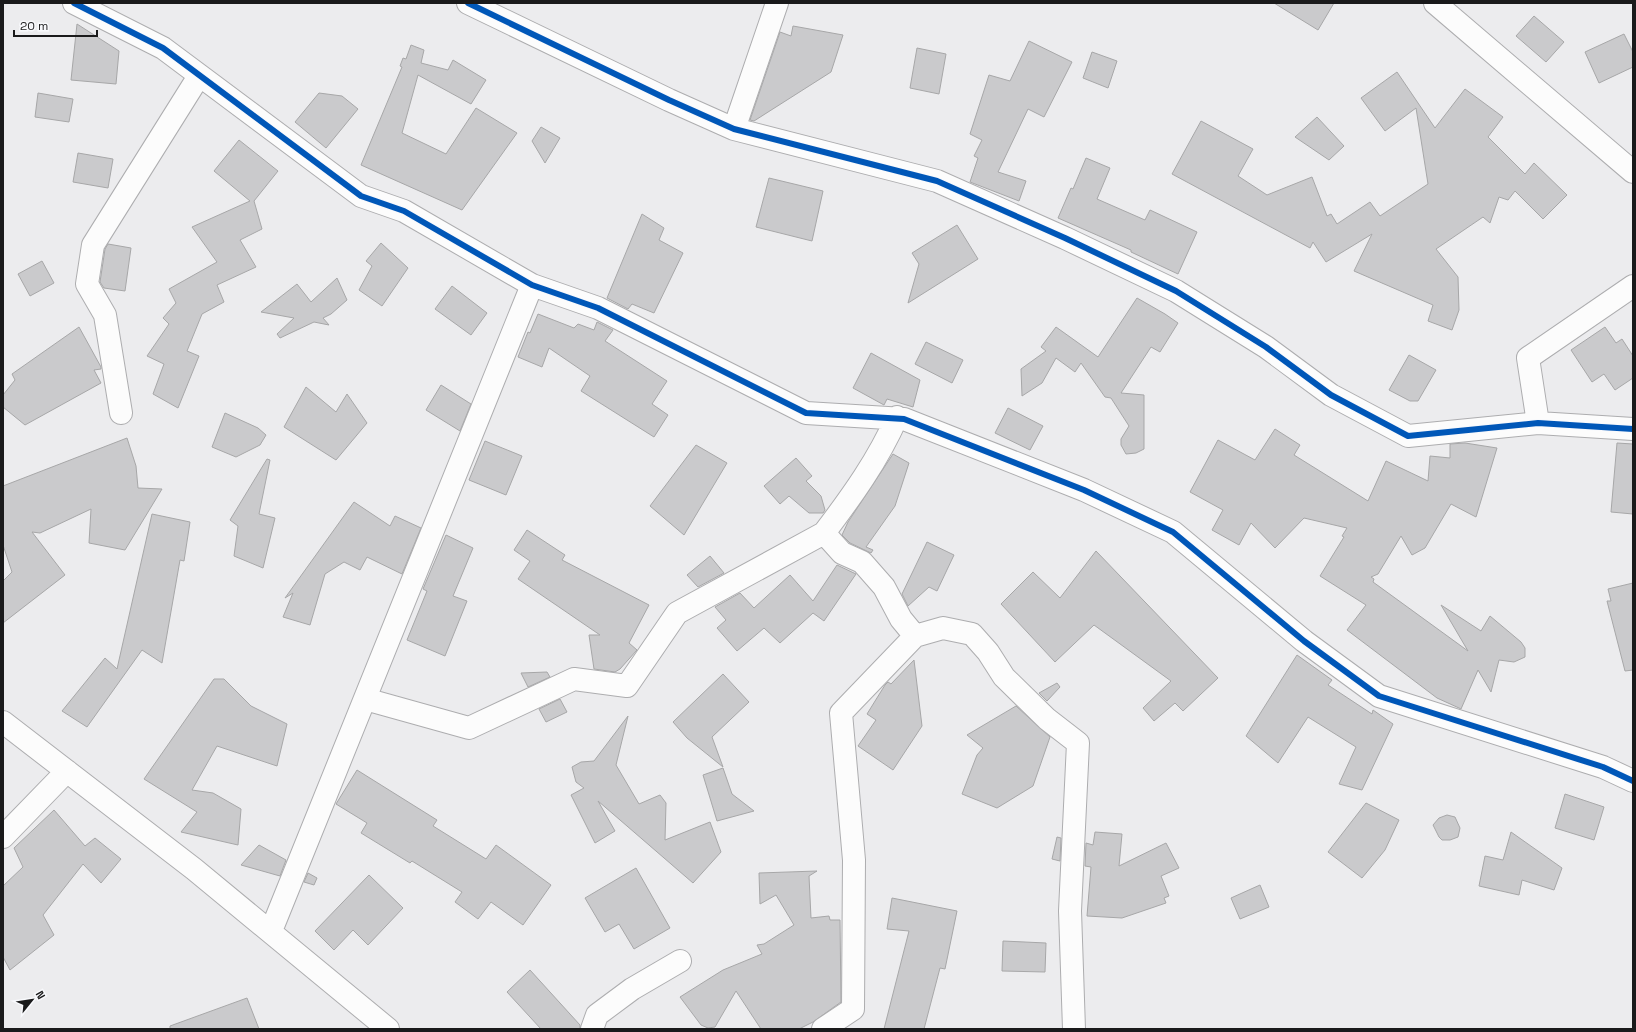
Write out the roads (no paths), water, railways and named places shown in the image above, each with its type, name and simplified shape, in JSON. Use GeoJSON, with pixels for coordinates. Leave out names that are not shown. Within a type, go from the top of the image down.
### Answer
{"type":"FeatureCollection","features":[{"type":"Feature","properties":{"kind":"street"},"geometry":{"type":"LineString","coordinates":[[74,3],[163,48],[361,196],[404,211],[532,285],[598,308],[806,413],[897,417],[1084,490],[1173,532],[1304,641],[1379,696],[1603,767],[1633,781]]}},
{"type":"Feature","properties":{"kind":"street"},"geometry":{"type":"LineString","coordinates":[[468,3],[669,100],[734,129],[937,182],[1065,238],[1176,291],[1266,347],[1331,395],[1408,436],[1538,423],[1633,428]]}},
{"type":"Feature","properties":{"kind":"street"},"geometry":{"type":"LineString","coordinates":[[734,129],[777,3]]}},
{"type":"Feature","properties":{"kind":"street"},"geometry":{"type":"LineString","coordinates":[[1434,3],[1633,172]]}},
{"type":"Feature","properties":{"kind":"street"},"geometry":{"type":"LineString","coordinates":[[121,413],[105,315],[87,284],[93,245],[199,76]]}},
{"type":"Feature","properties":{"kind":"street"},"geometry":{"type":"LineString","coordinates":[[270,931],[532,285]]}},
{"type":"Feature","properties":{"kind":"street"},"geometry":{"type":"LineString","coordinates":[[1538,423],[1528,358],[1633,286]]}},
{"type":"Feature","properties":{"kind":"street"},"geometry":{"type":"LineString","coordinates":[[365,699],[469,728],[574,679],[628,686],[677,613],[824,533],[861,484],[885,445],[897,417]]}},
{"type":"Feature","properties":{"kind":"street"},"geometry":{"type":"LineString","coordinates":[[824,533],[842,553],[862,562],[884,587],[900,619],[915,636]]}},
{"type":"Feature","properties":{"kind":"street"},"geometry":{"type":"LineString","coordinates":[[823,1029],[853,1009],[854,860],[841,713],[915,636],[943,628],[972,634],[988,652],[1004,677],[1047,719],[1078,743],[1070,911],[1074,1029]]}},
{"type":"Feature","properties":{"kind":"street"},"geometry":{"type":"LineString","coordinates":[[3,722],[270,931],[388,1029]]}},
{"type":"Feature","properties":{"kind":"street"},"geometry":{"type":"LineString","coordinates":[[3,837],[67,771]]}},
{"type":"Feature","properties":{"kind":"street"},"geometry":{"type":"LineString","coordinates":[[592,1029],[598,1015],[614,1002],[632,989],[680,961]]}}]}
